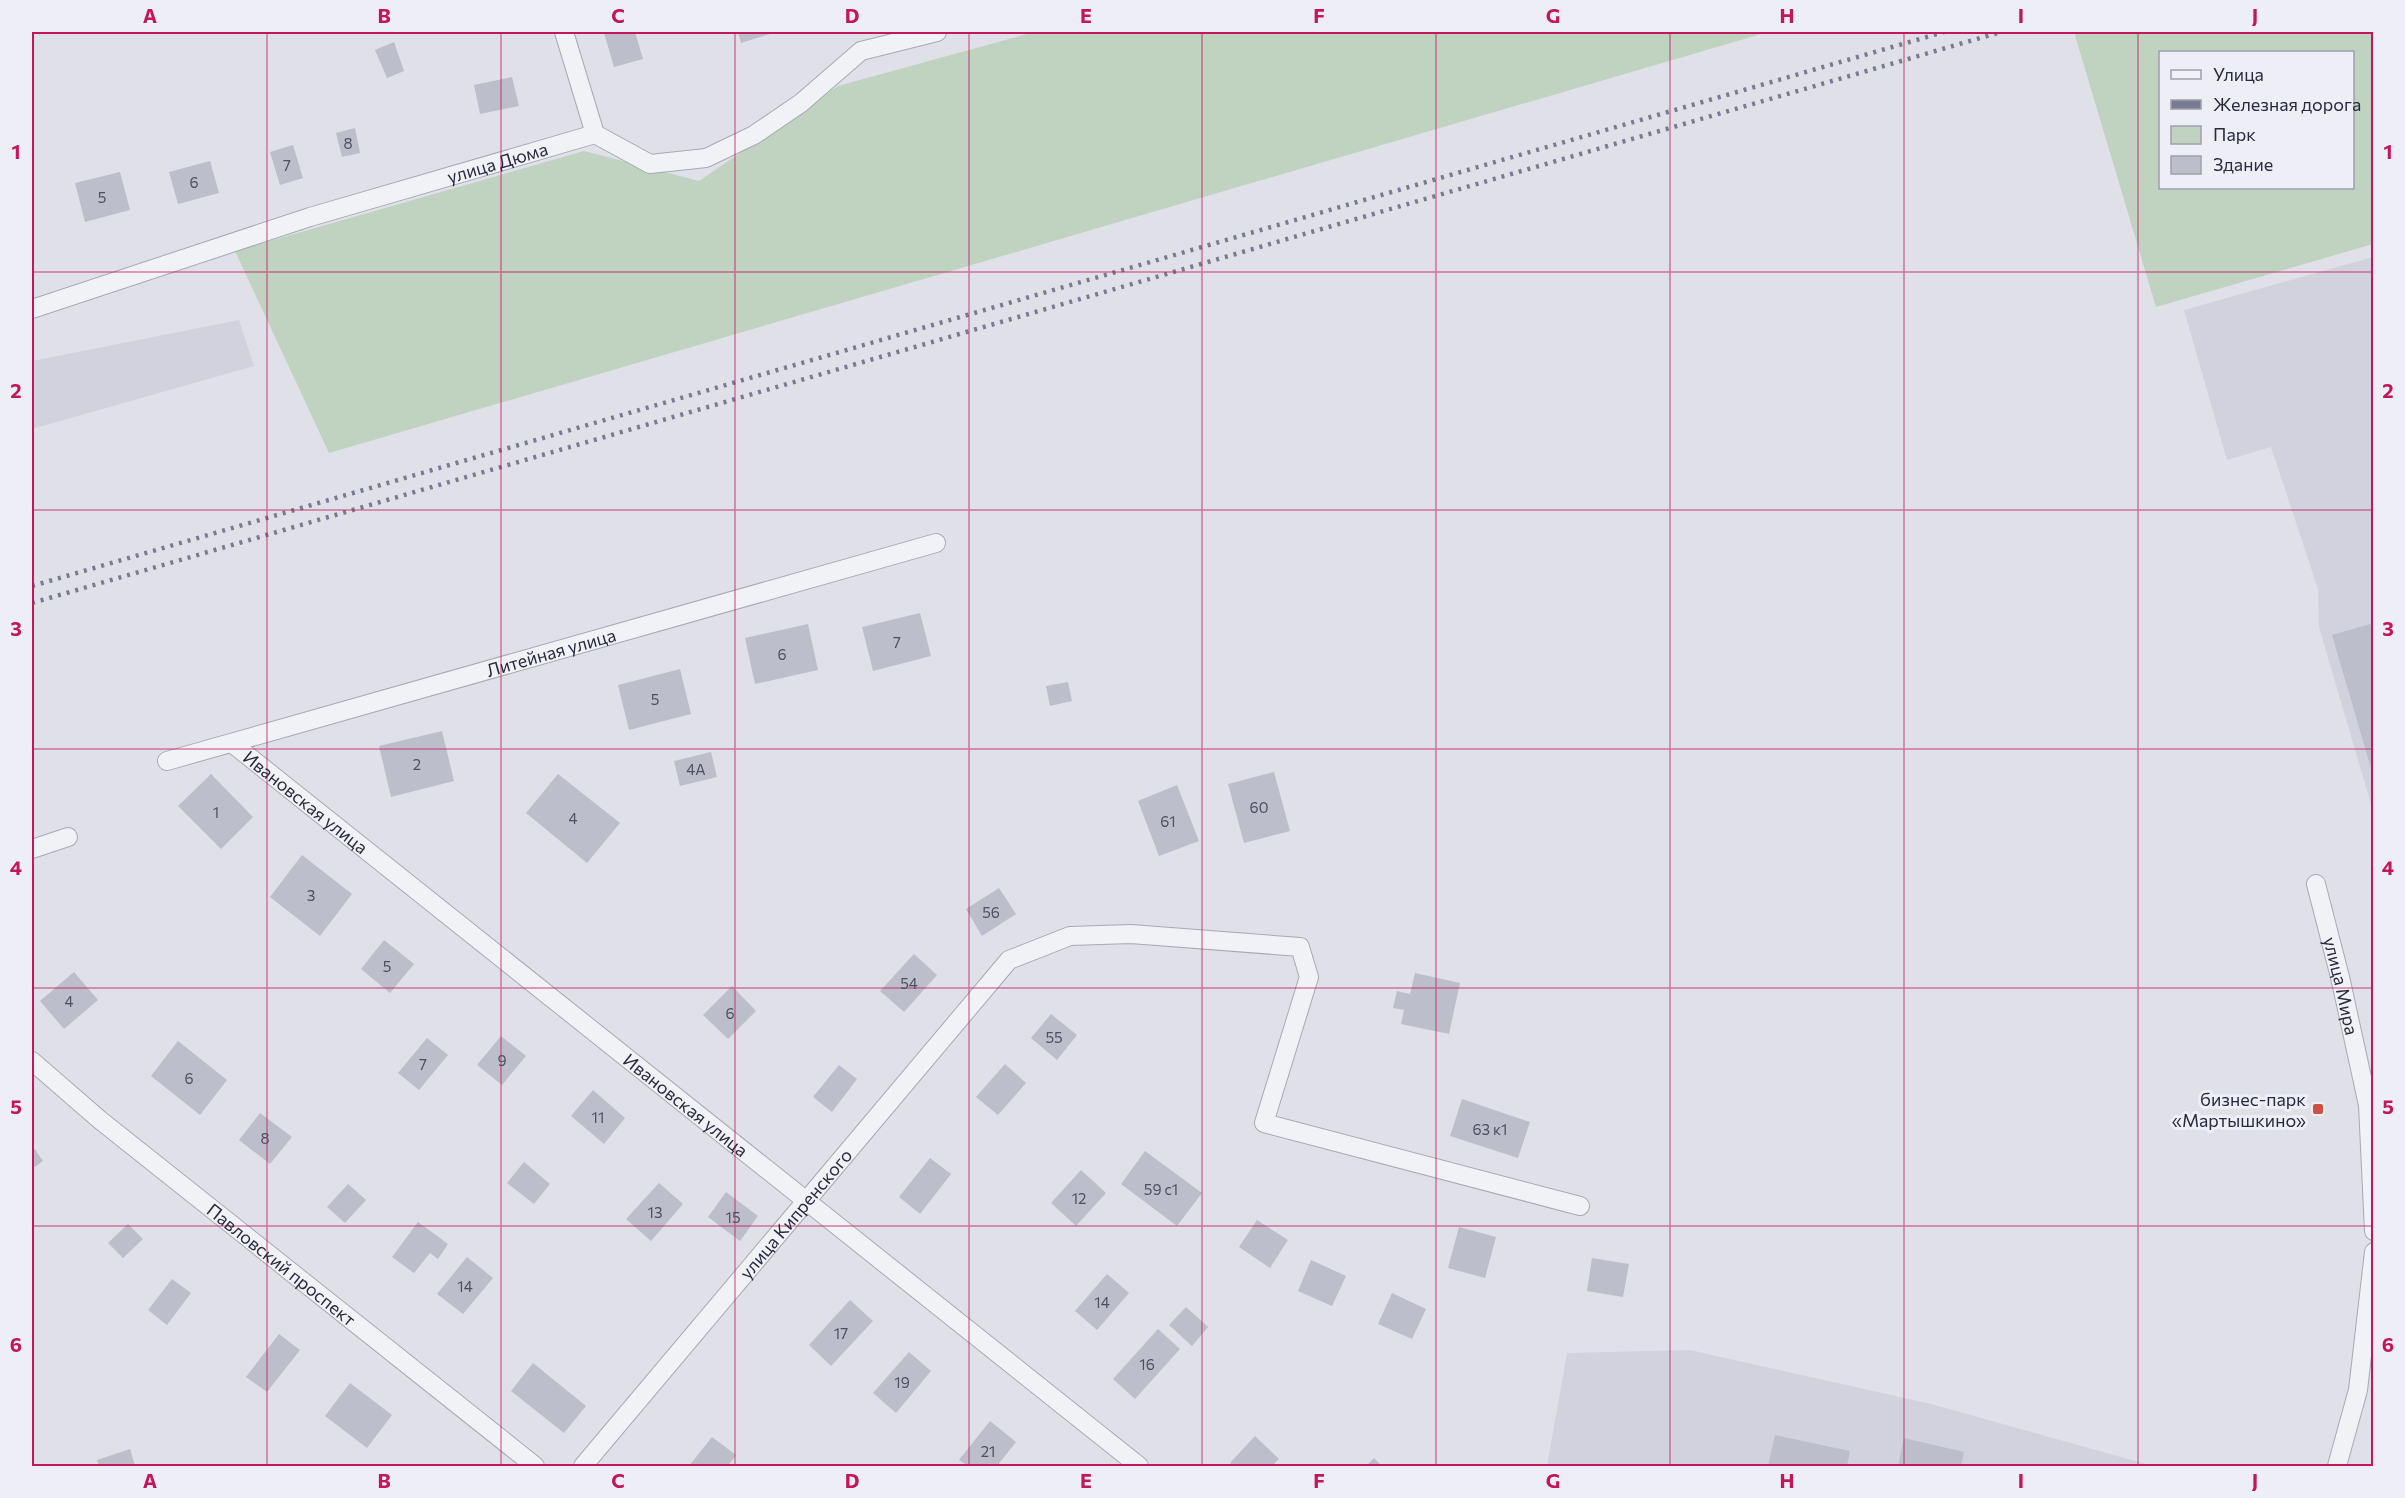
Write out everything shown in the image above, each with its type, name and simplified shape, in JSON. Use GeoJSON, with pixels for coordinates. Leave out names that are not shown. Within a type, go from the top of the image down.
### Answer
{"type":"FeatureCollection","features":[{"type":"Feature","properties":{"kind":"street"},"geometry":{"type":"LineString","coordinates":[[564,32],[595,134],[650,164],[706,158],[754,135],[792,110],[861,51],[937,32]]}},
{"type":"Feature","properties":{"kind":"street","name":"улица Дюма"},"geometry":{"type":"LineString","coordinates":[[32,309],[310,217],[595,134]]}},
{"type":"Feature","properties":{"kind":"street","name":"Литейная улица"},"geometry":{"type":"LineString","coordinates":[[167,761],[936,543]]}},
{"type":"Feature","properties":{"kind":"street","name":"Ивановская улица"},"geometry":{"type":"LineString","coordinates":[[233,744],[1138,1467]]}},
{"type":"Feature","properties":{"kind":"street"},"geometry":{"type":"LineString","coordinates":[[32,849],[68,837]]}},
{"type":"Feature","properties":{"kind":"street","name":"улица Мира"},"geometry":{"type":"LineString","coordinates":[[2316,884],[2340,977],[2368,1105],[2373,1231]]}},
{"type":"Feature","properties":{"kind":"street","name":"улица Кипренского"},"geometry":{"type":"LineString","coordinates":[[583,1467],[1009,960],[1070,936],[1131,934],[1300,948],[1309,977],[1264,1123],[1581,1206]]}},
{"type":"Feature","properties":{"kind":"street","name":"Павловский проспект"},"geometry":{"type":"LineString","coordinates":[[32,1061],[100,1120],[536,1467]]}},
{"type":"Feature","properties":{"kind":"street"},"geometry":{"type":"LineString","coordinates":[[2337,1467],[2358,1390],[2373,1252]]}},
{"type":"Feature","properties":{"kind":"shaded area"},"geometry":{"type":"Polygon","coordinates":[[[2373,257],[2373,811],[2319,627],[2318,589],[2271,447],[2227,460],[2184,310],[2373,257]]]}},
{"type":"Feature","properties":{"kind":"shaded area"},"geometry":{"type":"Polygon","coordinates":[[[239,320],[254,366],[32,429],[32,361],[239,320]]]}},
{"type":"Feature","properties":{"kind":"shaded area"},"geometry":{"type":"Polygon","coordinates":[[[1690,1350],[1931,1404],[2153,1466],[1547,1466],[1567,1353],[1690,1350]]]}},
{"type":"Feature","properties":{"kind":"green space"},"geometry":{"type":"Polygon","coordinates":[[[1034,32],[1768,32],[329,453],[235,251],[584,151],[699,181],[838,86],[1034,32]]]}},
{"type":"Feature","properties":{"kind":"green space"},"geometry":{"type":"Polygon","coordinates":[[[2074,32],[2373,32],[2373,244],[2156,307],[2074,32]]]}},
{"type":"Feature","properties":{"kind":"building"},"geometry":{"type":"Polygon","coordinates":[[[635,32],[643,59],[614,67],[604,33],[635,32]]]}},
{"type":"Feature","properties":{"kind":"building"},"geometry":{"type":"Polygon","coordinates":[[[738,32],[776,32],[741,43],[738,32]]]}},
{"type":"Feature","properties":{"kind":"building"},"geometry":{"type":"Polygon","coordinates":[[[394,42],[404,71],[387,78],[375,50],[394,42]]]}},
{"type":"Feature","properties":{"kind":"building"},"geometry":{"type":"Polygon","coordinates":[[[512,77],[519,106],[480,114],[474,85],[512,77]]]}},
{"type":"Feature","properties":{"kind":"building"},"geometry":{"type":"Polygon","coordinates":[[[355,128],[360,153],[342,157],[336,133],[355,128]]]}},
{"type":"Feature","properties":{"kind":"building"},"geometry":{"type":"Polygon","coordinates":[[[293,145],[303,178],[280,185],[270,152],[293,145]]]}},
{"type":"Feature","properties":{"kind":"building"},"geometry":{"type":"Polygon","coordinates":[[[210,161],[219,193],[178,204],[169,172],[210,161]]]}},
{"type":"Feature","properties":{"kind":"building"},"geometry":{"type":"Polygon","coordinates":[[[120,172],[130,210],[85,222],[75,183],[120,172]]]}},
{"type":"Feature","properties":{"kind":"building"},"geometry":{"type":"Polygon","coordinates":[[[920,613],[931,656],[873,671],[862,627],[920,613]]]}},
{"type":"Feature","properties":{"kind":"building"},"geometry":{"type":"Polygon","coordinates":[[[2374,623],[2374,775],[2373,775],[2332,635],[2374,623]]]}},
{"type":"Feature","properties":{"kind":"building"},"geometry":{"type":"Polygon","coordinates":[[[808,624],[818,670],[755,684],[745,638],[808,624]]]}},
{"type":"Feature","properties":{"kind":"building"},"geometry":{"type":"Polygon","coordinates":[[[680,669],[691,714],[629,730],[618,685],[680,669]]]}},
{"type":"Feature","properties":{"kind":"building"},"geometry":{"type":"Polygon","coordinates":[[[1068,682],[1072,701],[1050,706],[1046,686],[1068,682]]]}},
{"type":"Feature","properties":{"kind":"building"},"geometry":{"type":"Polygon","coordinates":[[[442,731],[454,781],[391,797],[379,746],[442,731]]]}},
{"type":"Feature","properties":{"kind":"building"},"geometry":{"type":"Polygon","coordinates":[[[711,752],[717,777],[680,786],[674,761],[711,752]]]}},
{"type":"Feature","properties":{"kind":"building"},"geometry":{"type":"Polygon","coordinates":[[[1274,772],[1290,831],[1244,843],[1228,784],[1274,772]]]}},
{"type":"Feature","properties":{"kind":"building"},"geometry":{"type":"Polygon","coordinates":[[[211,774],[253,817],[221,849],[178,806],[211,774]]]}},
{"type":"Feature","properties":{"kind":"building"},"geometry":{"type":"Polygon","coordinates":[[[558,774],[620,823],[587,863],[526,813],[558,774]]]}},
{"type":"Feature","properties":{"kind":"building"},"geometry":{"type":"Polygon","coordinates":[[[1177,785],[1199,841],[1159,856],[1138,801],[1177,785]]]}},
{"type":"Feature","properties":{"kind":"building"},"geometry":{"type":"Polygon","coordinates":[[[302,855],[352,894],[320,936],[270,897],[302,855]]]}},
{"type":"Feature","properties":{"kind":"building"},"geometry":{"type":"Polygon","coordinates":[[[999,888],[1016,914],[982,936],[966,909],[999,888]]]}},
{"type":"Feature","properties":{"kind":"building"},"geometry":{"type":"Polygon","coordinates":[[[384,940],[414,964],[390,993],[361,969],[384,940]]]}},
{"type":"Feature","properties":{"kind":"building"},"geometry":{"type":"Polygon","coordinates":[[[914,954],[937,975],[904,1012],[880,991],[914,954]]]}},
{"type":"Feature","properties":{"kind":"building"},"geometry":{"type":"Polygon","coordinates":[[[74,972],[98,1000],[64,1029],[40,1001],[74,972]]]}},
{"type":"Feature","properties":{"kind":"building"},"geometry":{"type":"Polygon","coordinates":[[[1415,973],[1460,983],[1449,1034],[1401,1024],[1404,1010],[1393,1008],[1397,991],[1410,994],[1415,973]]]}},
{"type":"Feature","properties":{"kind":"building"},"geometry":{"type":"Polygon","coordinates":[[[732,986],[756,1011],[728,1039],[703,1015],[732,986]]]}},
{"type":"Feature","properties":{"kind":"building"},"geometry":{"type":"Polygon","coordinates":[[[1051,1014],[1077,1035],[1057,1060],[1031,1038],[1051,1014]]]}},
{"type":"Feature","properties":{"kind":"building"},"geometry":{"type":"Polygon","coordinates":[[[501,1036],[526,1056],[502,1085],[477,1065],[501,1036]]]}},
{"type":"Feature","properties":{"kind":"building"},"geometry":{"type":"Polygon","coordinates":[[[427,1038],[448,1055],[419,1090],[398,1073],[427,1038]]]}},
{"type":"Feature","properties":{"kind":"building"},"geometry":{"type":"Polygon","coordinates":[[[178,1041],[227,1080],[200,1115],[151,1076],[178,1041]]]}},
{"type":"Feature","properties":{"kind":"building"},"geometry":{"type":"Polygon","coordinates":[[[1005,1064],[1026,1083],[998,1115],[976,1097],[1005,1064]]]}},
{"type":"Feature","properties":{"kind":"building"},"geometry":{"type":"Polygon","coordinates":[[[839,1065],[857,1079],[832,1112],[813,1097],[839,1065]]]}},
{"type":"Feature","properties":{"kind":"building"},"geometry":{"type":"Polygon","coordinates":[[[593,1090],[625,1118],[604,1144],[571,1116],[593,1090]]]}},
{"type":"Feature","properties":{"kind":"building"},"geometry":{"type":"Polygon","coordinates":[[[1462,1099],[1530,1122],[1518,1158],[1450,1136],[1462,1099]]]}},
{"type":"Feature","properties":{"kind":"building"},"geometry":{"type":"Polygon","coordinates":[[[260,1113],[292,1137],[270,1164],[239,1140],[260,1113]]]}},
{"type":"Feature","properties":{"kind":"building"},"geometry":{"type":"Polygon","coordinates":[[[32,1145],[43,1161],[32,1169],[32,1145]]]}},
{"type":"Feature","properties":{"kind":"building"},"geometry":{"type":"Polygon","coordinates":[[[1145,1151],[1202,1193],[1177,1226],[1121,1184],[1145,1151]]]}},
{"type":"Feature","properties":{"kind":"building"},"geometry":{"type":"Polygon","coordinates":[[[930,1158],[951,1174],[920,1214],[899,1197],[930,1158]]]}},
{"type":"Feature","properties":{"kind":"building"},"geometry":{"type":"Polygon","coordinates":[[[524,1162],[550,1184],[534,1204],[507,1183],[524,1162]]]}},
{"type":"Feature","properties":{"kind":"building"},"geometry":{"type":"Polygon","coordinates":[[[1081,1170],[1106,1193],[1076,1226],[1051,1203],[1081,1170]]]}},
{"type":"Feature","properties":{"kind":"building"},"geometry":{"type":"Polygon","coordinates":[[[659,1183],[683,1204],[651,1241],[626,1219],[659,1183]]]}},
{"type":"Feature","properties":{"kind":"building"},"geometry":{"type":"Polygon","coordinates":[[[348,1184],[366,1200],[345,1223],[327,1207],[348,1184]]]}},
{"type":"Feature","properties":{"kind":"building"},"geometry":{"type":"Polygon","coordinates":[[[726,1192],[758,1216],[740,1241],[708,1217],[726,1192]]]}},
{"type":"Feature","properties":{"kind":"building"},"geometry":{"type":"Polygon","coordinates":[[[1257,1220],[1288,1240],[1270,1268],[1239,1247],[1257,1220]]]}},
{"type":"Feature","properties":{"kind":"building"},"geometry":{"type":"Polygon","coordinates":[[[418,1222],[448,1244],[438,1259],[430,1253],[414,1273],[392,1257],[418,1222]]]}},
{"type":"Feature","properties":{"kind":"building"},"geometry":{"type":"Polygon","coordinates":[[[128,1224],[143,1239],[123,1258],[108,1243],[128,1224]]]}},
{"type":"Feature","properties":{"kind":"building"},"geometry":{"type":"Polygon","coordinates":[[[1459,1227],[1496,1237],[1485,1278],[1448,1268],[1459,1227]]]}},
{"type":"Feature","properties":{"kind":"building"},"geometry":{"type":"Polygon","coordinates":[[[467,1257],[493,1278],[463,1314],[437,1294],[467,1257]]]}},
{"type":"Feature","properties":{"kind":"building"},"geometry":{"type":"Polygon","coordinates":[[[1592,1258],[1629,1264],[1623,1297],[1587,1291],[1592,1258]]]}},
{"type":"Feature","properties":{"kind":"building"},"geometry":{"type":"Polygon","coordinates":[[[1311,1260],[1346,1276],[1332,1306],[1298,1291],[1311,1260]]]}},
{"type":"Feature","properties":{"kind":"building"},"geometry":{"type":"Polygon","coordinates":[[[1107,1274],[1129,1293],[1097,1330],[1075,1311],[1107,1274]]]}},
{"type":"Feature","properties":{"kind":"building"},"geometry":{"type":"Polygon","coordinates":[[[172,1279],[191,1293],[167,1325],[148,1310],[172,1279]]]}},
{"type":"Feature","properties":{"kind":"building"},"geometry":{"type":"Polygon","coordinates":[[[1392,1293],[1426,1309],[1412,1339],[1378,1324],[1392,1293]]]}},
{"type":"Feature","properties":{"kind":"building"},"geometry":{"type":"Polygon","coordinates":[[[850,1300],[873,1321],[831,1366],[809,1345],[850,1300]]]}},
{"type":"Feature","properties":{"kind":"building"},"geometry":{"type":"Polygon","coordinates":[[[1186,1307],[1208,1327],[1192,1346],[1169,1325],[1186,1307]]]}},
{"type":"Feature","properties":{"kind":"building"},"geometry":{"type":"Polygon","coordinates":[[[1158,1329],[1180,1349],[1135,1399],[1113,1379],[1158,1329]]]}},
{"type":"Feature","properties":{"kind":"building"},"geometry":{"type":"Polygon","coordinates":[[[279,1334],[300,1350],[267,1392],[246,1377],[279,1334]]]}},
{"type":"Feature","properties":{"kind":"building"},"geometry":{"type":"Polygon","coordinates":[[[909,1352],[931,1371],[896,1413],[873,1393],[909,1352]]]}},
{"type":"Feature","properties":{"kind":"building"},"geometry":{"type":"Polygon","coordinates":[[[533,1363],[586,1406],[564,1433],[511,1391],[533,1363]]]}},
{"type":"Feature","properties":{"kind":"building"},"geometry":{"type":"Polygon","coordinates":[[[350,1383],[392,1415],[367,1448],[325,1416],[350,1383]]]}},
{"type":"Feature","properties":{"kind":"building"},"geometry":{"type":"Polygon","coordinates":[[[990,1421],[1016,1442],[997,1466],[968,1466],[959,1460],[990,1421]]]}},
{"type":"Feature","properties":{"kind":"building"},"geometry":{"type":"Polygon","coordinates":[[[1775,1435],[1850,1451],[1847,1466],[1768,1466],[1775,1435]]]}},
{"type":"Feature","properties":{"kind":"building"},"geometry":{"type":"Polygon","coordinates":[[[1255,1436],[1279,1459],[1272,1466],[1234,1466],[1230,1463],[1255,1436]]]}},
{"type":"Feature","properties":{"kind":"building"},"geometry":{"type":"Polygon","coordinates":[[[712,1437],[736,1455],[728,1466],[689,1466],[712,1437]]]}},
{"type":"Feature","properties":{"kind":"building"},"geometry":{"type":"Polygon","coordinates":[[[1904,1438],[1964,1452],[1961,1466],[1898,1466],[1904,1438]]]}},
{"type":"Feature","properties":{"kind":"building"},"geometry":{"type":"Polygon","coordinates":[[[130,1449],[135,1466],[99,1466],[97,1460],[130,1449]]]}},
{"type":"Feature","properties":{"kind":"building"},"geometry":{"type":"Polygon","coordinates":[[[1374,1458],[1382,1466],[1366,1466],[1374,1458]]]}},
{"type":"Feature","properties":{"kind":"railway"},"geometry":{"type":"LineString","coordinates":[[32,586],[1944,32]]}},
{"type":"Feature","properties":{"kind":"railway"},"geometry":{"type":"LineString","coordinates":[[32,603],[2001,32]]}},
{"type":"Feature","properties":{"kind":"place","name":"бизнес-парк «Мартышкино»"},"geometry":{"type":"Point","coordinates":[2318,1109]}}]}
